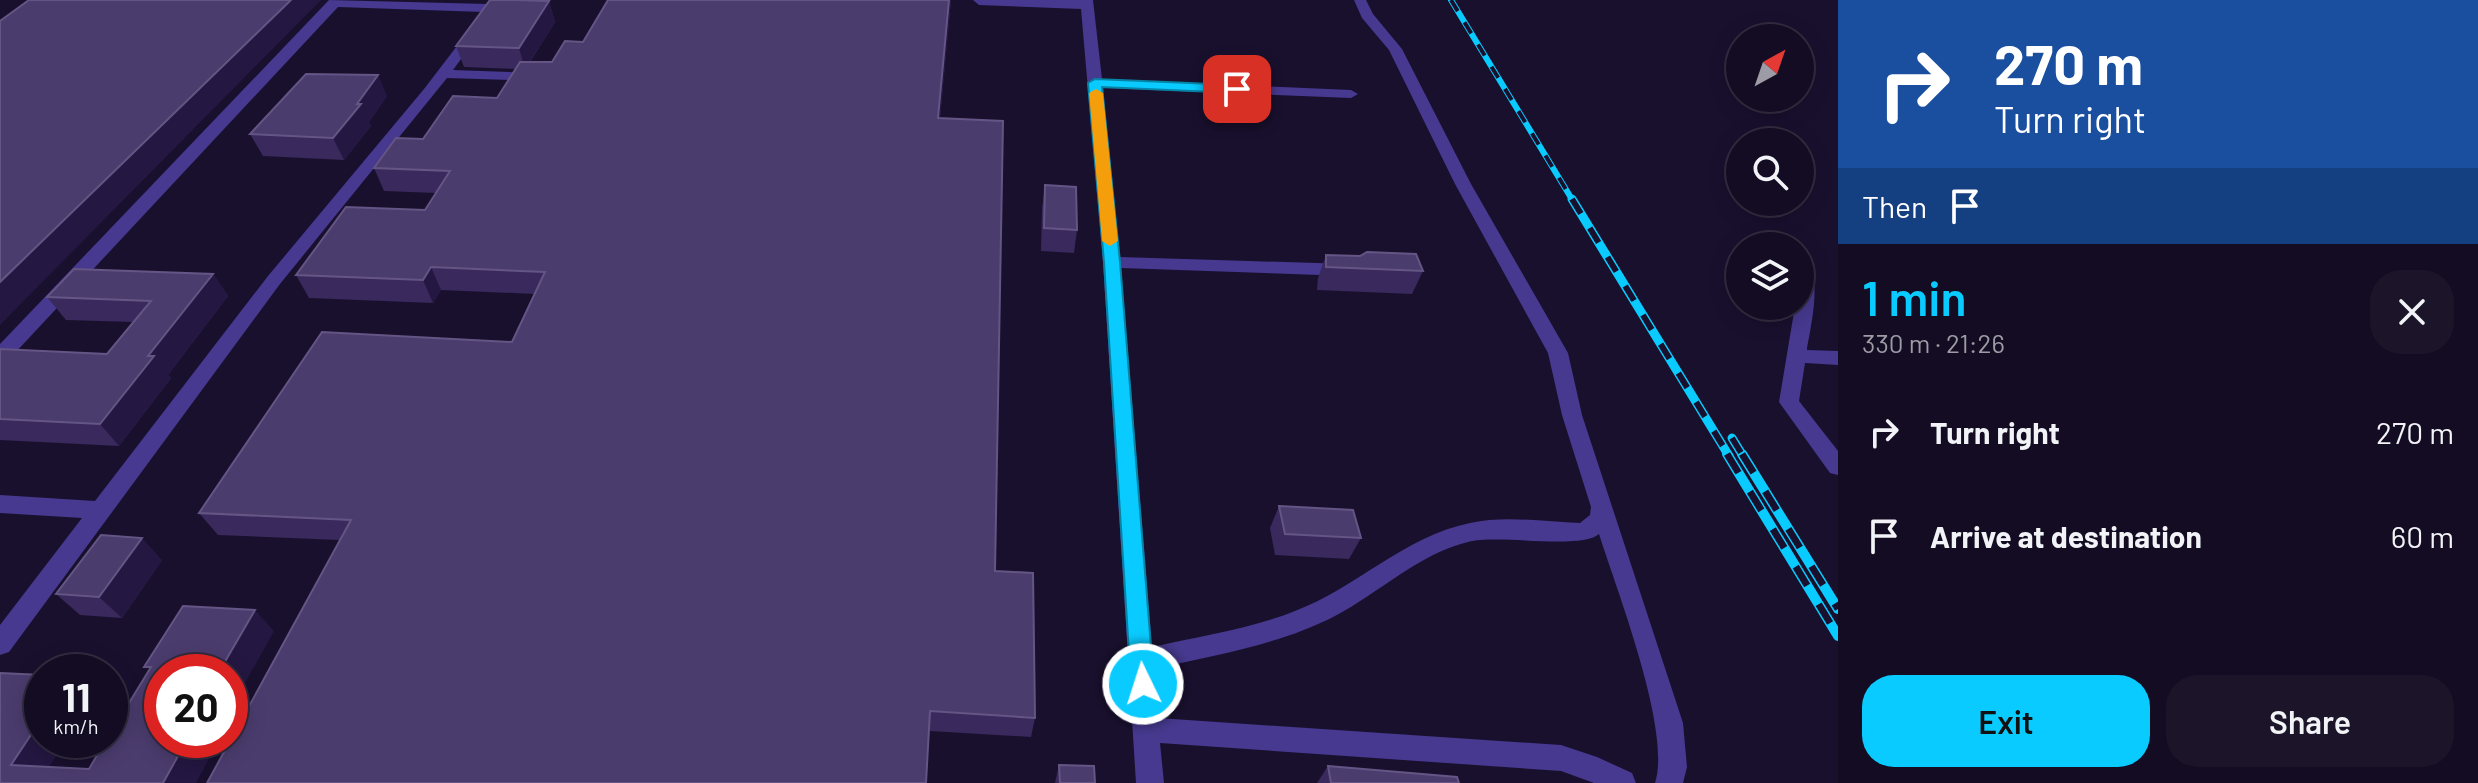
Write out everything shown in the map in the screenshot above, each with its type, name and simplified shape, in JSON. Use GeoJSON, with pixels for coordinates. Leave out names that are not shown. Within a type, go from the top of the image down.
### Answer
{"type":"FeatureCollection","features":[{"type":"Feature","properties":{"kind":"street"},"geometry":{"type":"LineString","coordinates":[[1360,0],[1367,15],[1395,49],[1463,184],[1558,353],[1572,415],[1670,723],[1674,767],[1669,783]]}},
{"type":"Feature","properties":{"kind":"street"},"geometry":{"type":"LineString","coordinates":[[979,1],[1087,2],[1112,262],[1150,783]]}},
{"type":"Feature","properties":{"kind":"street"},"geometry":{"type":"LineString","coordinates":[[0,351],[7,349],[335,2],[496,4]]}},
{"type":"Feature","properties":{"kind":"street"},"geometry":{"type":"LineString","coordinates":[[0,644],[274,280],[443,74],[496,4]]}},
{"type":"Feature","properties":{"kind":"street"},"geometry":{"type":"LineString","coordinates":[[443,74],[547,77]]}},
{"type":"Feature","properties":{"kind":"street"},"geometry":{"type":"LineString","coordinates":[[1095,83],[1351,94]]}},
{"type":"Feature","properties":{"kind":"street"},"geometry":{"type":"LineString","coordinates":[[1112,262],[1351,270]]}},
{"type":"Feature","properties":{"kind":"street"},"geometry":{"type":"LineString","coordinates":[[1802,320],[1789,402],[1831,448],[1838,467]]}},
{"type":"Feature","properties":{"kind":"street"},"geometry":{"type":"LineString","coordinates":[[1796,356],[1838,358]]}},
{"type":"Feature","properties":{"kind":"street"},"geometry":{"type":"LineString","coordinates":[[0,504],[101,510]]}},
{"type":"Feature","properties":{"kind":"street"},"geometry":{"type":"LineString","coordinates":[[1141,661],[1296,623],[1359,591],[1443,541],[1468,532],[1504,529],[1585,533],[1601,519],[1602,507]]}},
{"type":"Feature","properties":{"kind":"street"},"geometry":{"type":"LineString","coordinates":[[1146,730],[1561,758],[1597,770],[1622,783]]}},
{"type":"Feature","properties":{"kind":"building"},"geometry":{"type":"Polygon","coordinates":[[[29,0],[291,0],[0,282],[0,21],[29,0]]]}},
{"type":"Feature","properties":{"kind":"building"},"geometry":{"type":"Polygon","coordinates":[[[490,0],[549,1],[519,48],[456,46],[490,0]]]}},
{"type":"Feature","properties":{"kind":"building"},"geometry":{"type":"Polygon","coordinates":[[[608,0],[949,0],[938,118],[1003,121],[995,571],[1033,573],[1035,718],[930,711],[926,783],[207,783],[221,758],[248,758],[248,708],[351,520],[199,513],[322,332],[512,342],[545,272],[431,267],[423,280],[296,275],[346,207],[425,210],[450,171],[374,168],[396,138],[423,139],[453,96],[497,98],[520,62],[552,62],[565,41],[583,42],[608,0]]]}},
{"type":"Feature","properties":{"kind":"building"},"geometry":{"type":"Polygon","coordinates":[[[306,74],[378,75],[357,104],[361,104],[333,138],[250,134],[306,74]]]}},
{"type":"Feature","properties":{"kind":"building"},"geometry":{"type":"Polygon","coordinates":[[[1045,185],[1076,187],[1077,230],[1044,228],[1045,185]]]}},
{"type":"Feature","properties":{"kind":"building"},"geometry":{"type":"Polygon","coordinates":[[[1367,252],[1416,254],[1423,271],[1326,267],[1326,255],[1360,256],[1367,252]]]}},
{"type":"Feature","properties":{"kind":"building"},"geometry":{"type":"Polygon","coordinates":[[[74,269],[213,274],[148,356],[154,356],[100,424],[0,419],[0,349],[107,354],[151,301],[47,297],[74,269]]]}},
{"type":"Feature","properties":{"kind":"building"},"geometry":{"type":"Polygon","coordinates":[[[1279,506],[1353,510],[1361,538],[1285,534],[1279,506]]]}},
{"type":"Feature","properties":{"kind":"building"},"geometry":{"type":"Polygon","coordinates":[[[101,535],[142,538],[99,597],[56,594],[101,535]]]}},
{"type":"Feature","properties":{"kind":"building"},"geometry":{"type":"Polygon","coordinates":[[[183,606],[255,610],[229,654],[152,654],[183,606]]]}},
{"type":"Feature","properties":{"kind":"building"},"geometry":{"type":"Polygon","coordinates":[[[0,673],[24,674],[24,745],[11,765],[89,769],[95,758],[128,758],[128,705],[144,678],[144,758],[177,758],[163,783],[0,783],[0,673]]]}},
{"type":"Feature","properties":{"kind":"building"},"geometry":{"type":"Polygon","coordinates":[[[1059,765],[1094,766],[1095,783],[1060,783],[1059,765]]]}},
{"type":"Feature","properties":{"kind":"building"},"geometry":{"type":"Polygon","coordinates":[[[1328,766],[1457,777],[1459,783],[1331,783],[1328,766]]]}},
{"type":"Feature","properties":{"kind":"railway"},"geometry":{"type":"LineString","coordinates":[[1451,0],[1573,201]]}},
{"type":"Feature","properties":{"kind":"railway"},"geometry":{"type":"LineString","coordinates":[[1572,199],[1729,456]]}},
{"type":"Feature","properties":{"kind":"railway"},"geometry":{"type":"LineString","coordinates":[[1732,438],[1743,456]]}},
{"type":"Feature","properties":{"kind":"railway"},"geometry":{"type":"LineString","coordinates":[[1727,454],[1838,636]]}},
{"type":"Feature","properties":{"kind":"railway"},"geometry":{"type":"LineString","coordinates":[[1742,454],[1838,609]]}},
{"type":"Feature","properties":{"kind":"slow traffic"},"geometry":{"type":"LineString","coordinates":[[1096,93],[1110,241]]}},
{"type":"Feature","properties":{"kind":"route"},"geometry":{"type":"LineString","coordinates":[[1143,684],[1112,262],[1095,83],[1237,89]]}}]}
